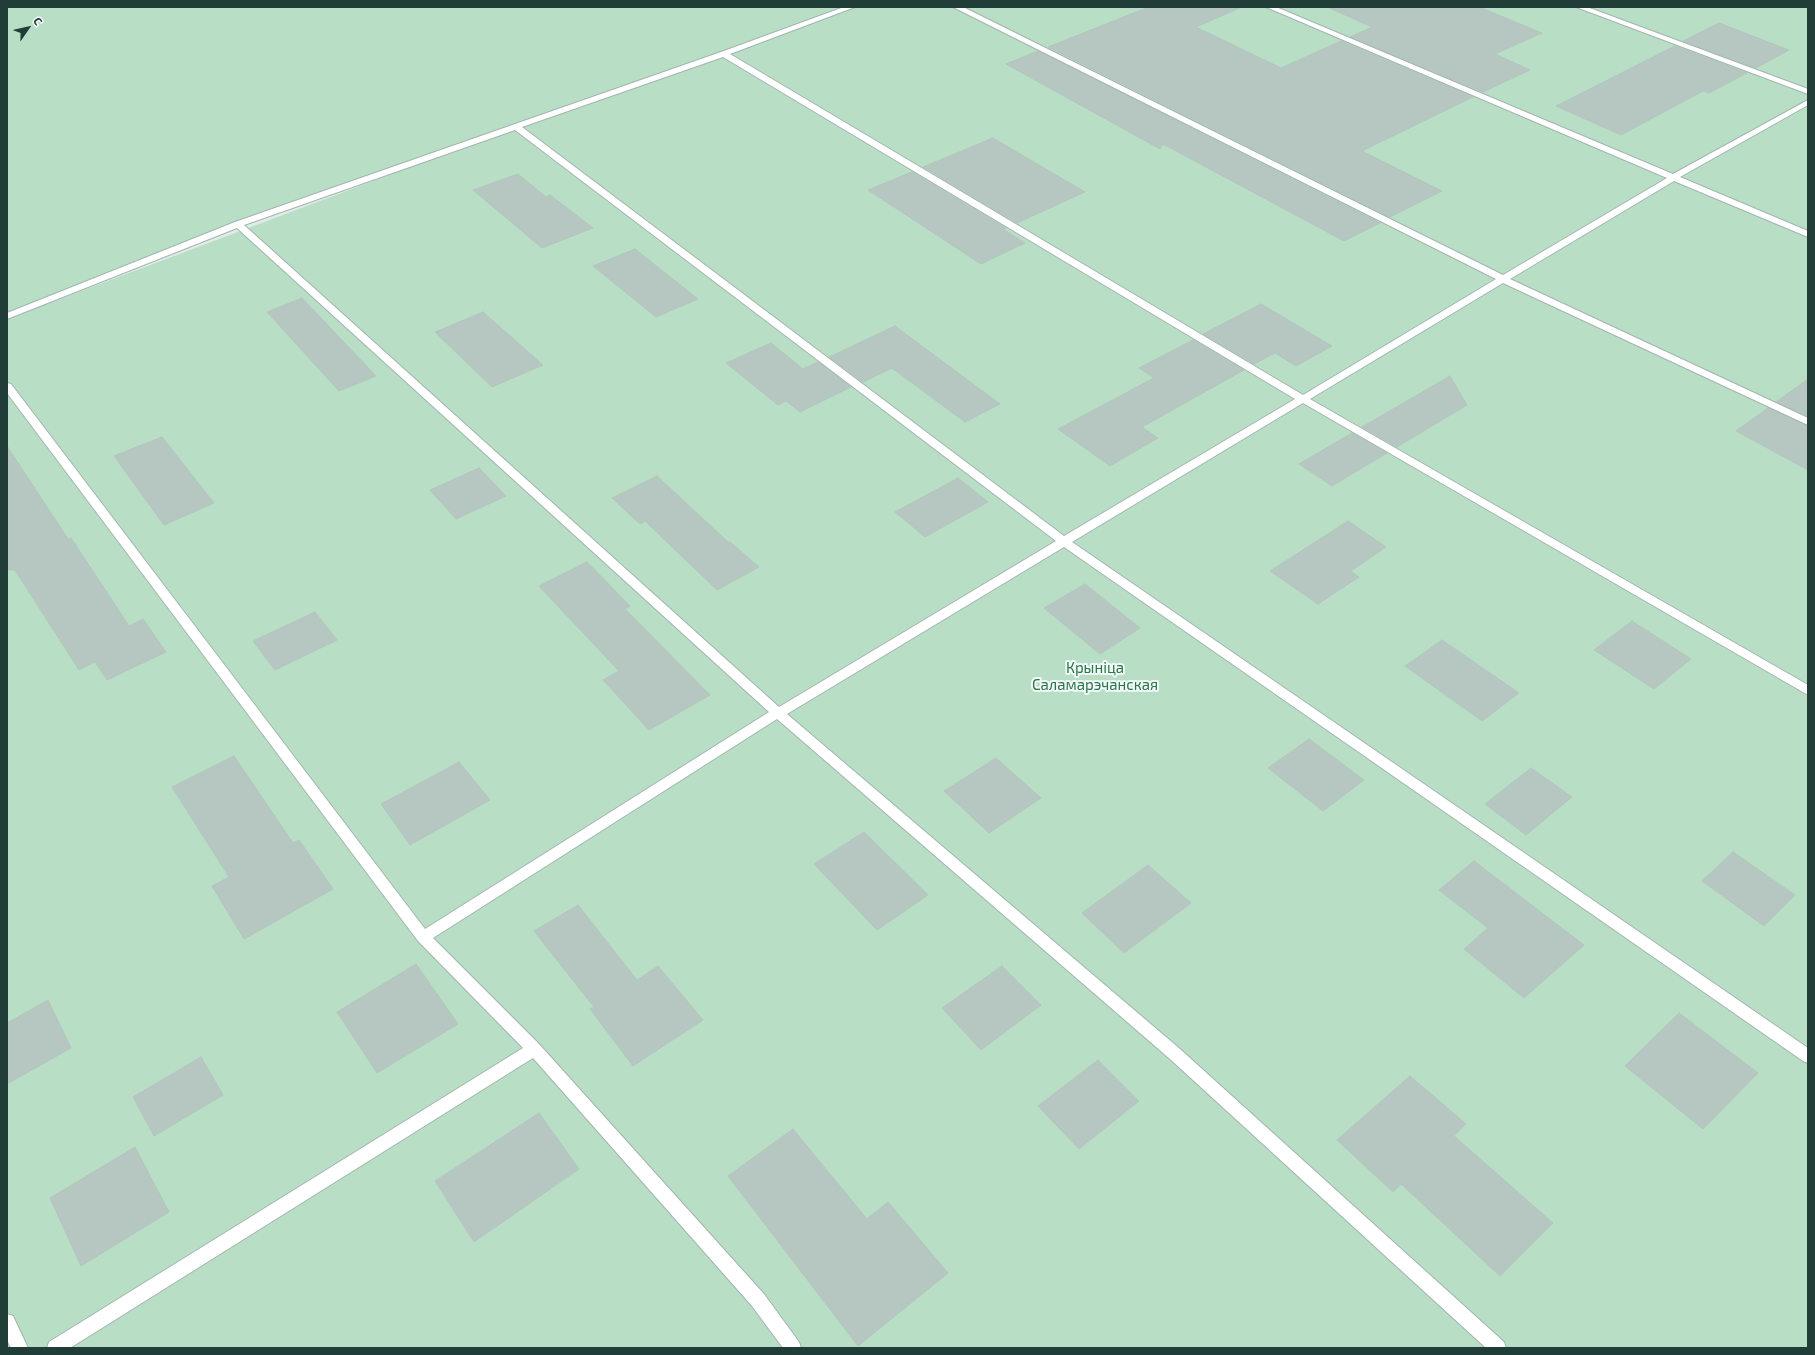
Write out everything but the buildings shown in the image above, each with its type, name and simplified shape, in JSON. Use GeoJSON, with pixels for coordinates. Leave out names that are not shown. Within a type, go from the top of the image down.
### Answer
{"type":"FeatureCollection","features":[{"type":"Feature","properties":{"kind":"lane"},"geometry":{"type":"LineString","coordinates":[[7,316],[238,224],[724,54],[851,7]]}},
{"type":"Feature","properties":{"kind":"lane"},"geometry":{"type":"LineString","coordinates":[[957,7],[1503,279],[1808,422]]}},
{"type":"Feature","properties":{"kind":"lane"},"geometry":{"type":"LineString","coordinates":[[1270,7],[1808,234]]}},
{"type":"Feature","properties":{"kind":"lane"},"geometry":{"type":"LineString","coordinates":[[1580,7],[1808,92]]}},
{"type":"Feature","properties":{"kind":"lane"},"geometry":{"type":"LineString","coordinates":[[724,54],[1303,399],[1808,691]]}},
{"type":"Feature","properties":{"kind":"lane"},"geometry":{"type":"LineString","coordinates":[[423,936],[778,713],[1063,541],[1675,177],[1808,102]]}},
{"type":"Feature","properties":{"kind":"lane"},"geometry":{"type":"LineString","coordinates":[[516,127],[1063,541],[1808,1056]]}},
{"type":"Feature","properties":{"kind":"lane"},"geometry":{"type":"LineString","coordinates":[[238,224],[778,713],[1175,1054],[1498,1348]]}},
{"type":"Feature","properties":{"kind":"lane"},"geometry":{"type":"LineString","coordinates":[[7,386],[423,936],[534,1049],[758,1300],[793,1348]]}},
{"type":"Feature","properties":{"kind":"lane"},"geometry":{"type":"LineString","coordinates":[[55,1348],[534,1049]]}},
{"type":"Feature","properties":{"kind":"lane"},"geometry":{"type":"LineString","coordinates":[[7,1322],[20,1348]]}},
{"type":"Feature","properties":{"kind":"green space","name":"Крыніца Саламарэчанская"},"geometry":{"type":"Polygon","coordinates":[[[7,7],[1808,7],[1808,1348],[7,1348],[7,319],[495,135],[238,224],[7,316],[7,7]]]}}]}
